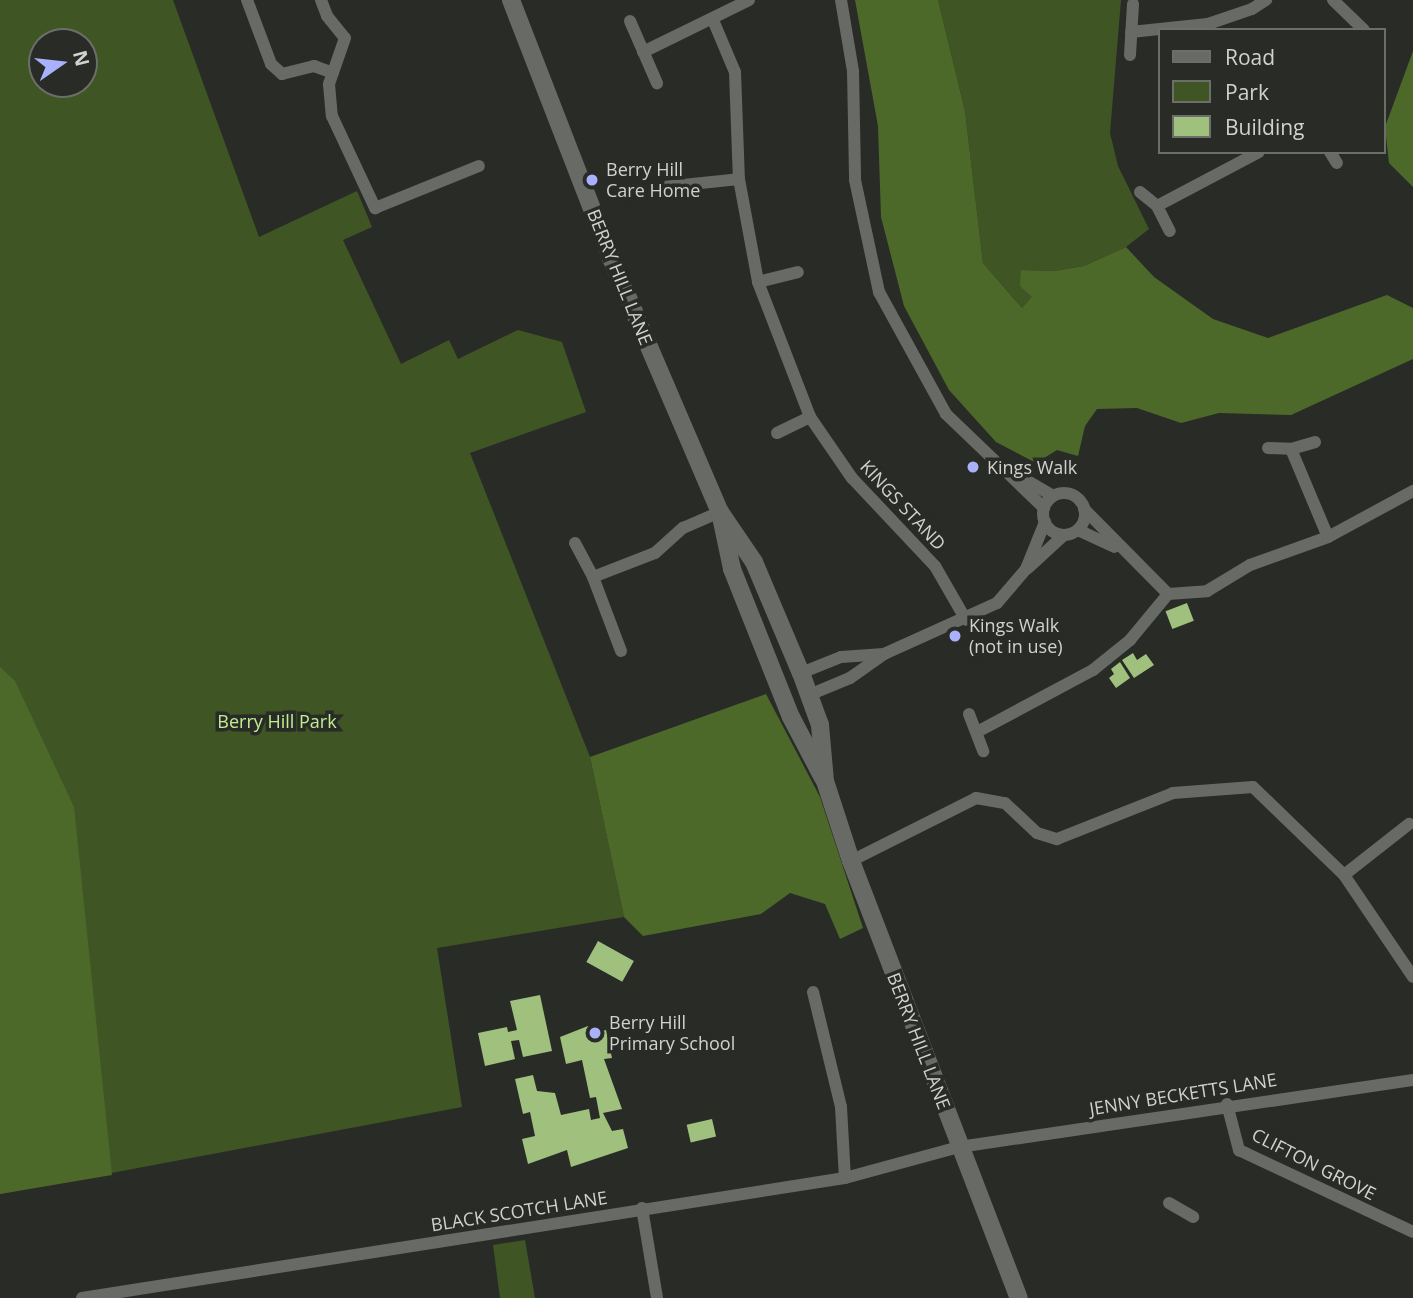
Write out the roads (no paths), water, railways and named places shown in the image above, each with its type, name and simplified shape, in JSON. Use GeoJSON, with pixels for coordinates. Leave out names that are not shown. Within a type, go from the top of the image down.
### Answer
{"type":"FeatureCollection","features":[{"type":"Feature","properties":{"kind":"street"},"geometry":{"type":"LineString","coordinates":[[247,0],[271,64],[282,74],[314,66],[333,73]]}},
{"type":"Feature","properties":{"kind":"street"},"geometry":{"type":"LineString","coordinates":[[321,0],[345,38],[329,84],[332,116],[375,208],[479,166]]}},
{"type":"Feature","properties":{"kind":"street","name":"BERRY HILL LANE"},"geometry":{"type":"LineString","coordinates":[[511,0],[611,258],[720,512],[754,562],[801,673],[795,694]]}},
{"type":"Feature","properties":{"kind":"street"},"geometry":{"type":"LineString","coordinates":[[643,52],[713,20],[749,0]]}},
{"type":"Feature","properties":{"kind":"street"},"geometry":{"type":"LineString","coordinates":[[841,0],[853,71],[855,180],[879,292],[946,414],[1064,535]]}},
{"type":"Feature","properties":{"kind":"street"},"geometry":{"type":"LineString","coordinates":[[1170,28],[1208,24],[1252,9],[1266,0]]}},
{"type":"Feature","properties":{"kind":"street"},"geometry":{"type":"LineString","coordinates":[[1333,0],[1362,28]]}},
{"type":"Feature","properties":{"kind":"street"},"geometry":{"type":"LineString","coordinates":[[1130,55],[1133,4]]}},
{"type":"Feature","properties":{"kind":"street","name":"KINGS STAND"},"geometry":{"type":"LineString","coordinates":[[713,20],[735,72],[739,179],[758,282],[810,417],[860,488],[935,566],[966,620]]}},
{"type":"Feature","properties":{"kind":"street"},"geometry":{"type":"LineString","coordinates":[[630,21],[657,83]]}},
{"type":"Feature","properties":{"kind":"street"},"geometry":{"type":"LineString","coordinates":[[1131,32],[1158,29]]}},
{"type":"Feature","properties":{"kind":"street"},"geometry":{"type":"LineString","coordinates":[[1157,206],[1255,154]]}},
{"type":"Feature","properties":{"kind":"street"},"geometry":{"type":"LineString","coordinates":[[654,188],[739,179]]}},
{"type":"Feature","properties":{"kind":"street"},"geometry":{"type":"LineString","coordinates":[[1140,192],[1157,206],[1170,232]]}},
{"type":"Feature","properties":{"kind":"street"},"geometry":{"type":"LineString","coordinates":[[758,282],[798,272]]}},
{"type":"Feature","properties":{"kind":"street"},"geometry":{"type":"LineString","coordinates":[[777,433],[810,417]]}},
{"type":"Feature","properties":{"kind":"street"},"geometry":{"type":"LineString","coordinates":[[1268,448],[1291,449],[1315,442]]}},
{"type":"Feature","properties":{"kind":"street"},"geometry":{"type":"LineString","coordinates":[[1291,449],[1328,537]]}},
{"type":"Feature","properties":{"kind":"street"},"geometry":{"type":"LineString","coordinates":[[991,460],[1053,496],[1068,493],[1077,497],[1084,509],[1121,550],[1168,594]]}},
{"type":"Feature","properties":{"kind":"street"},"geometry":{"type":"LineString","coordinates":[[976,732],[1093,670],[1130,639],[1168,594],[1207,591],[1250,565],[1328,537],[1413,491]]}},
{"type":"Feature","properties":{"kind":"street"},"geometry":{"type":"LineString","coordinates":[[1026,569],[1053,496]]}},
{"type":"Feature","properties":{"kind":"street"},"geometry":{"type":"LineString","coordinates":[[1078,530],[1084,509]]}},
{"type":"Feature","properties":{"kind":"street"},"geometry":{"type":"LineString","coordinates":[[593,577],[655,553],[683,528],[720,512]]}},
{"type":"Feature","properties":{"kind":"street","name":"BERRY HILL LANE"},"geometry":{"type":"LineString","coordinates":[[720,512],[732,569],[795,694],[851,861],[1019,1298]]}},
{"type":"Feature","properties":{"kind":"street"},"geometry":{"type":"LineString","coordinates":[[795,694],[850,678],[884,654],[966,620],[997,603],[1026,569],[1064,535],[1078,530],[1121,550]]}},
{"type":"Feature","properties":{"kind":"street"},"geometry":{"type":"LineString","coordinates":[[575,543],[593,577],[621,651]]}},
{"type":"Feature","properties":{"kind":"street"},"geometry":{"type":"LineString","coordinates":[[801,673],[841,657],[884,654]]}},
{"type":"Feature","properties":{"kind":"street"},"geometry":{"type":"LineString","coordinates":[[969,714],[983,751]]}},
{"type":"Feature","properties":{"kind":"street"},"geometry":{"type":"LineString","coordinates":[[851,861],[976,798],[1005,803],[1037,833],[1056,839],[1173,793],[1252,787],[1344,875],[1413,976]]}},
{"type":"Feature","properties":{"kind":"street"},"geometry":{"type":"LineString","coordinates":[[1344,875],[1409,824]]}},
{"type":"Feature","properties":{"kind":"street"},"geometry":{"type":"LineString","coordinates":[[813,992],[841,1107],[845,1178]]}},
{"type":"Feature","properties":{"kind":"street","name":"JENNY BECKETTS LANE"},"geometry":{"type":"LineString","coordinates":[[959,1147],[1227,1104],[1413,1080]]}},
{"type":"Feature","properties":{"kind":"street","name":"CLIFTON GROVE"},"geometry":{"type":"LineString","coordinates":[[1227,1104],[1239,1150],[1413,1232]]}},
{"type":"Feature","properties":{"kind":"street","name":"BLACK SCOTCH LANE"},"geometry":{"type":"LineString","coordinates":[[82,1298],[845,1178],[959,1147]]}},
{"type":"Feature","properties":{"kind":"street"},"geometry":{"type":"LineString","coordinates":[[1168,1203],[1194,1217]]}},
{"type":"Feature","properties":{"kind":"street"},"geometry":{"type":"LineString","coordinates":[[642,1208],[657,1298]]}},
{"type":"Feature","properties":{"kind":"place","name":"Berry Hill Care Home"},"geometry":{"type":"Point","coordinates":[592,180]}},
{"type":"Feature","properties":{"kind":"place","name":"Kings Walk"},"geometry":{"type":"Point","coordinates":[973,467]}},
{"type":"Feature","properties":{"kind":"place","name":"Kings Walk (not in use)"},"geometry":{"type":"Point","coordinates":[955,636]}},
{"type":"Feature","properties":{"kind":"place","name":"Berry Hill Primary School"},"geometry":{"type":"Point","coordinates":[595,1033]}},
{"type":"Feature","properties":{"kind":"park label","name":"Berry Hill Park"},"geometry":{"type":"Point","coordinates":[277,721]}}]}
